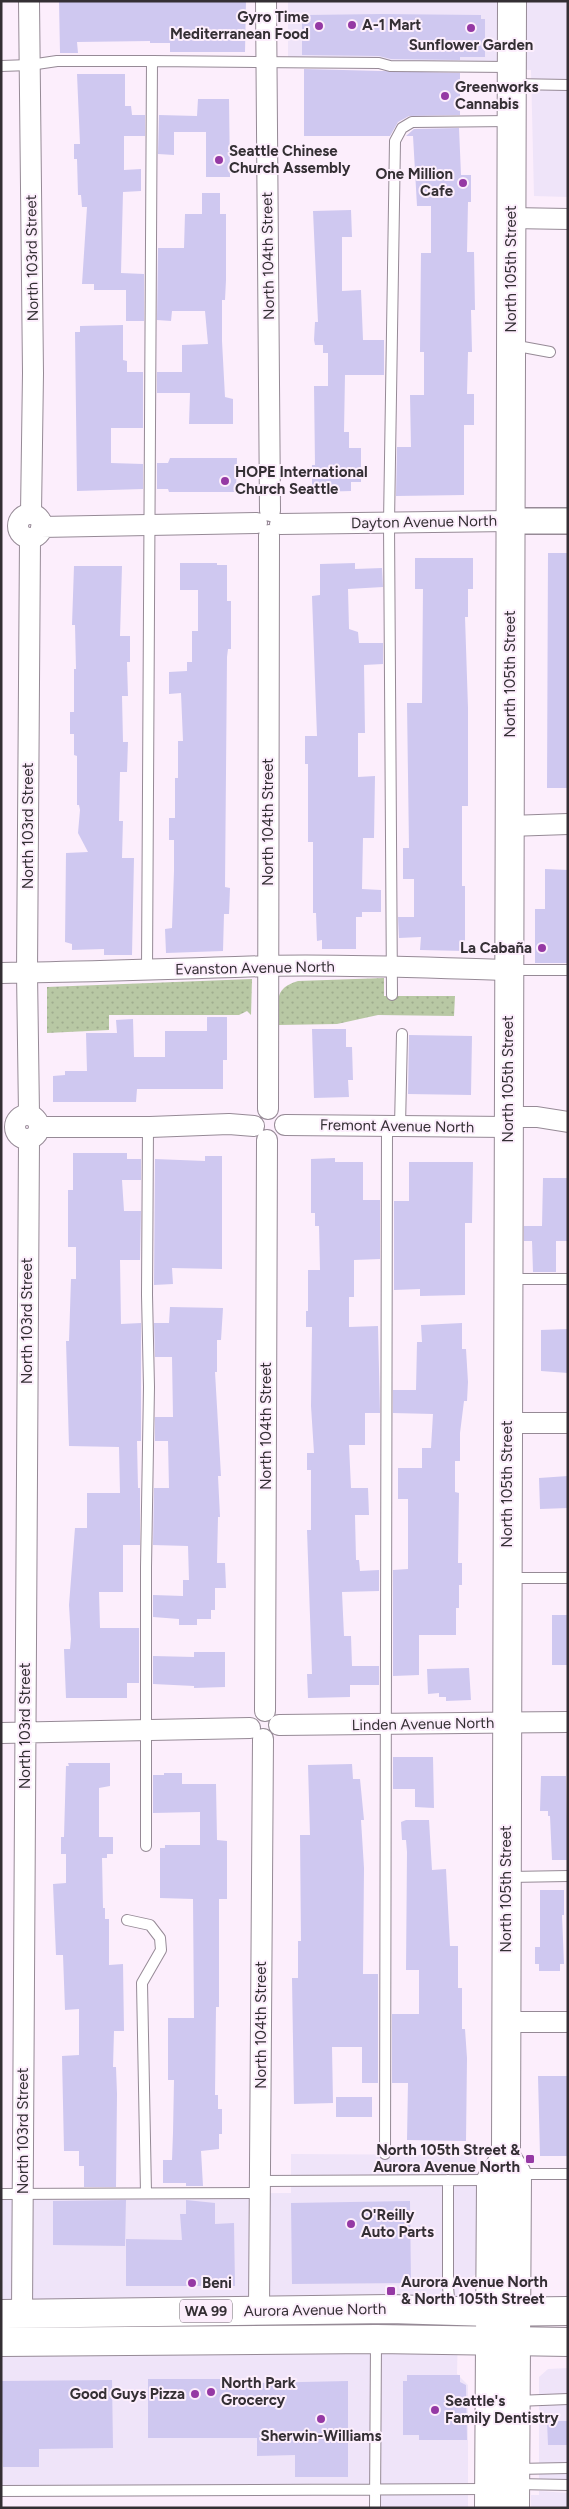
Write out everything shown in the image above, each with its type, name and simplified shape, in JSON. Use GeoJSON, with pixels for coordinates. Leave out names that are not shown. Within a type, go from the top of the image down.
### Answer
{"type":"FeatureCollection","features":[{"type":"Feature","properties":{"kind":"main road","name":"North 105th Street"},"geometry":{"type":"LineString","coordinates":[[504,2342],[512,1]]}},
{"type":"Feature","properties":{"kind":"main road","name":"Aurora Avenue North"},"geometry":{"type":"LineString","coordinates":[[11,2314],[259,2310],[568,2311]]}},
{"type":"Feature","properties":{"kind":"main road","name":"Aurora Avenue North"},"geometry":{"type":"LineString","coordinates":[[1,2342],[376,2339],[568,2342]]}},
{"type":"Feature","properties":{"kind":"main road"},"geometry":{"type":"LineString","coordinates":[[504,2342],[515,2401],[504,2492]]}},
{"type":"Feature","properties":{"kind":"main road"},"geometry":{"type":"LineString","coordinates":[[504,2342],[504,2492]]}},
{"type":"Feature","properties":{"kind":"street","name":"North 103rd Street"},"geometry":{"type":"LineString","coordinates":[[11,2314],[23,2194],[25,1733],[23,1127],[27,972],[24,526],[33,373],[29,1]]}},
{"type":"Feature","properties":{"kind":"street","name":"North 104th Street"},"geometry":{"type":"LineString","coordinates":[[266,1],[269,523],[268,1109]]}},
{"type":"Feature","properties":{"kind":"street"},"geometry":{"type":"LineString","coordinates":[[511,218],[568,219]]}},
{"type":"Feature","properties":{"kind":"street","name":"Dayton Avenue North"},"geometry":{"type":"LineString","coordinates":[[24,526],[568,521]]}},
{"type":"Feature","properties":{"kind":"street"},"geometry":{"type":"LineString","coordinates":[[509,826],[568,824]]}},
{"type":"Feature","properties":{"kind":"street","name":"Evanston Avenue North"},"geometry":{"type":"LineString","coordinates":[[1,973],[147,971],[267,966],[392,966],[509,970]]}},
{"type":"Feature","properties":{"kind":"street"},"geometry":{"type":"LineString","coordinates":[[23,1127],[148,1127],[229,1124],[260,1133],[280,1136],[285,1125],[280,1112],[268,1109],[256,1115],[260,1133]]}},
{"type":"Feature","properties":{"kind":"street","name":"Fremont Avenue North"},"geometry":{"type":"LineString","coordinates":[[285,1125],[445,1125],[508,1122],[537,1117],[564,1121]]}},
{"type":"Feature","properties":{"kind":"street","name":"North 104th Street"},"geometry":{"type":"LineString","coordinates":[[260,1133],[272,1718]]}},
{"type":"Feature","properties":{"kind":"street"},"geometry":{"type":"LineString","coordinates":[[507,1423],[568,1423]]}},
{"type":"Feature","properties":{"kind":"street"},"geometry":{"type":"LineString","coordinates":[[1,1732],[147,1730],[257,1734],[254,1715],[272,1718]]}},
{"type":"Feature","properties":{"kind":"street","name":"Linden Avenue North"},"geometry":{"type":"LineString","coordinates":[[272,1718],[385,1725],[568,1722]]}},
{"type":"Feature","properties":{"kind":"street","name":"North 104th Street"},"geometry":{"type":"LineString","coordinates":[[257,1734],[259,2310]]}},
{"type":"Feature","properties":{"kind":"street"},"geometry":{"type":"LineString","coordinates":[[505,2022],[568,2022]]}},
{"type":"Feature","properties":{"kind":"lane"},"geometry":{"type":"LineString","coordinates":[[1,66],[30,66],[57,61],[379,63],[390,66],[511,75],[568,85]]}},
{"type":"Feature","properties":{"kind":"lane"},"geometry":{"type":"LineString","coordinates":[[147,971],[152,61]]}},
{"type":"Feature","properties":{"kind":"lane"},"geometry":{"type":"LineString","coordinates":[[392,995],[389,523],[395,141],[402,128],[412,122],[511,121]]}},
{"type":"Feature","properties":{"kind":"lane"},"geometry":{"type":"LineString","coordinates":[[511,345],[550,352]]}},
{"type":"Feature","properties":{"kind":"lane"},"geometry":{"type":"LineString","coordinates":[[509,970],[568,970]]}},
{"type":"Feature","properties":{"kind":"lane"},"geometry":{"type":"LineString","coordinates":[[384,2154],[385,1725],[394,1126],[402,1034]]}},
{"type":"Feature","properties":{"kind":"lane"},"geometry":{"type":"LineString","coordinates":[[146,1846],[148,1127]]}},
{"type":"Feature","properties":{"kind":"lane"},"geometry":{"type":"LineString","coordinates":[[508,1279],[568,1279]]}},
{"type":"Feature","properties":{"kind":"lane"},"geometry":{"type":"LineString","coordinates":[[507,1578],[568,1578]]}},
{"type":"Feature","properties":{"kind":"lane"},"geometry":{"type":"LineString","coordinates":[[506,1876],[568,1876]]}},
{"type":"Feature","properties":{"kind":"lane"},"geometry":{"type":"LineString","coordinates":[[128,1920],[150,1925],[160,1938],[160,1950],[142,1983],[146,2193]]}},
{"type":"Feature","properties":{"kind":"lane"},"geometry":{"type":"LineString","coordinates":[[1,2194],[146,2193],[448,2180],[505,2170],[568,2174]]}},
{"type":"Feature","properties":{"kind":"lane"},"geometry":{"type":"LineString","coordinates":[[448,2180],[448,2288],[450,2310]]}},
{"type":"Feature","properties":{"kind":"lane"},"geometry":{"type":"LineString","coordinates":[[376,2339],[376,2508]]}},
{"type":"Feature","properties":{"kind":"lane"},"geometry":{"type":"LineString","coordinates":[[515,2401],[568,2399]]}},
{"type":"Feature","properties":{"kind":"lane"},"geometry":{"type":"LineString","coordinates":[[504,2492],[568,2468]]}},
{"type":"Feature","properties":{"kind":"lane"},"geometry":{"type":"LineString","coordinates":[[1,2491],[376,2489],[504,2492],[568,2485]]}},
{"type":"Feature","properties":{"kind":"shaded area"},"geometry":{"type":"Polygon","coordinates":[[[288,1],[568,1],[568,197],[534,196],[531,70],[288,63],[288,1]]]}},
{"type":"Feature","properties":{"kind":"shaded area"},"geometry":{"type":"Polygon","coordinates":[[[291,2154],[477,2155],[476,2274],[459,2286],[457,2374],[468,2385],[468,2508],[375,2508],[376,2490],[1,2491],[1,2194],[291,2193],[291,2154]]]}},
{"type":"Feature","properties":{"kind":"shaded area"},"geometry":{"type":"Polygon","coordinates":[[[568,2368],[568,2480],[539,2480],[539,2377],[548,2369],[568,2368]]]}},
{"type":"Feature","properties":{"kind":"shaded area"},"geometry":{"type":"Polygon","coordinates":[[[539,2491],[568,2493],[568,2508],[531,2508],[531,2495],[539,2495],[539,2491]]]}},
{"type":"Feature","properties":{"kind":"green space"},"geometry":{"type":"Polygon","coordinates":[[[384,978],[384,996],[455,996],[454,1016],[378,1015],[337,1024],[279,1025],[279,997],[284,988],[290,984],[298,981],[384,978]]]}},
{"type":"Feature","properties":{"kind":"green space"},"geometry":{"type":"Polygon","coordinates":[[[252,979],[251,1015],[247,1011],[239,1015],[109,1015],[109,1030],[47,1033],[47,987],[252,979]]]}},
{"type":"Feature","properties":{"kind":"building"},"geometry":{"type":"Polygon","coordinates":[[[59,1],[246,1],[245,52],[170,52],[170,43],[150,43],[150,41],[77,42],[78,53],[60,53],[59,1]]]}},
{"type":"Feature","properties":{"kind":"building"},"geometry":{"type":"Polygon","coordinates":[[[307,15],[481,15],[481,19],[485,19],[485,57],[460,57],[460,60],[302,55],[302,22],[307,22],[307,15]]]}},
{"type":"Feature","properties":{"kind":"building"},"geometry":{"type":"Polygon","coordinates":[[[304,69],[460,73],[460,115],[409,116],[398,122],[390,136],[304,136],[304,69]]]}},
{"type":"Feature","properties":{"kind":"building"},"geometry":{"type":"Polygon","coordinates":[[[77,74],[125,74],[125,106],[131,106],[132,115],[145,115],[145,136],[124,136],[124,170],[141,169],[141,191],[123,192],[121,273],[144,274],[144,321],[126,321],[126,290],[94,290],[94,284],[82,284],[87,207],[82,207],[81,195],[78,195],[77,159],[74,159],[74,144],[80,144],[77,74]]]}},
{"type":"Feature","properties":{"kind":"building"},"geometry":{"type":"Polygon","coordinates":[[[198,99],[229,99],[230,177],[206,177],[206,132],[174,132],[174,155],[158,154],[159,115],[197,116],[198,99]]]}},
{"type":"Feature","properties":{"kind":"building"},"geometry":{"type":"Polygon","coordinates":[[[459,128],[461,175],[471,175],[471,202],[468,202],[467,252],[474,252],[475,310],[471,310],[472,352],[468,352],[467,394],[474,394],[474,425],[464,425],[464,495],[396,496],[397,447],[411,447],[410,395],[424,395],[424,352],[420,352],[421,253],[431,253],[431,206],[417,206],[413,136],[406,136],[414,129],[459,128]]]}},
{"type":"Feature","properties":{"kind":"building"},"geometry":{"type":"Polygon","coordinates":[[[202,193],[220,193],[220,214],[226,214],[226,280],[225,300],[222,300],[222,341],[225,397],[233,399],[233,424],[189,424],[190,393],[157,393],[157,372],[182,372],[182,345],[208,344],[205,311],[172,311],[171,321],[157,320],[158,248],[184,248],[185,214],[202,214],[202,193]]]}},
{"type":"Feature","properties":{"kind":"building"},"geometry":{"type":"Polygon","coordinates":[[[351,210],[352,237],[342,237],[342,291],[361,290],[363,340],[384,340],[384,375],[345,375],[344,432],[349,432],[349,448],[361,448],[361,482],[351,482],[351,491],[316,492],[316,490],[312,490],[312,465],[315,465],[314,386],[328,386],[328,353],[323,353],[323,345],[315,345],[314,340],[315,322],[318,322],[313,211],[351,210]]]}},
{"type":"Feature","properties":{"kind":"building"},"geometry":{"type":"Polygon","coordinates":[[[123,325],[123,360],[127,361],[127,372],[143,372],[143,428],[111,428],[111,463],[143,464],[143,489],[77,491],[75,332],[80,332],[80,326],[123,325]]]}},
{"type":"Feature","properties":{"kind":"building"},"geometry":{"type":"Polygon","coordinates":[[[170,458],[237,458],[236,492],[169,492],[168,489],[157,489],[157,463],[168,463],[170,458]]]}},
{"type":"Feature","properties":{"kind":"building"},"geometry":{"type":"Polygon","coordinates":[[[548,553],[568,553],[568,788],[547,788],[548,553]]]}},
{"type":"Feature","properties":{"kind":"building"},"geometry":{"type":"Polygon","coordinates":[[[415,558],[473,558],[473,589],[468,589],[468,617],[465,617],[468,708],[468,806],[462,806],[462,886],[465,886],[465,951],[420,950],[421,937],[399,938],[398,917],[414,917],[414,879],[403,879],[403,848],[409,848],[407,703],[422,703],[423,589],[415,589],[415,558]]]}},
{"type":"Feature","properties":{"kind":"building"},"geometry":{"type":"Polygon","coordinates":[[[180,563],[217,563],[217,565],[227,565],[227,601],[231,601],[231,649],[228,649],[227,657],[225,887],[230,888],[229,914],[224,914],[223,951],[166,953],[165,929],[172,928],[174,871],[174,840],[169,840],[169,818],[175,818],[175,778],[178,778],[178,741],[183,741],[181,693],[169,694],[169,672],[187,671],[187,662],[192,662],[192,631],[198,631],[198,590],[180,590],[180,563]]]}},
{"type":"Feature","properties":{"kind":"building"},"geometry":{"type":"Polygon","coordinates":[[[355,563],[355,569],[382,568],[383,587],[348,589],[349,629],[358,632],[359,643],[383,643],[383,664],[364,665],[365,733],[358,733],[358,777],[375,776],[374,838],[363,838],[362,889],[381,890],[381,912],[362,912],[362,917],[356,917],[356,949],[322,949],[322,940],[317,941],[316,913],[313,913],[313,842],[308,842],[308,764],[305,764],[305,736],[317,736],[312,596],[320,595],[320,564],[355,563]]]}},
{"type":"Feature","properties":{"kind":"building"},"geometry":{"type":"Polygon","coordinates":[[[74,566],[122,566],[120,636],[130,636],[130,662],[127,662],[128,696],[122,696],[123,742],[128,742],[127,772],[120,772],[119,821],[123,821],[122,858],[134,858],[132,955],[104,955],[104,949],[72,950],[72,944],[65,942],[66,853],[88,852],[78,833],[80,810],[79,805],[77,805],[77,756],[74,755],[74,734],[70,734],[70,712],[74,712],[74,669],[76,669],[75,625],[72,625],[74,566]]]}},
{"type":"Feature","properties":{"kind":"building"},"geometry":{"type":"Polygon","coordinates":[[[545,869],[568,870],[568,963],[535,963],[535,909],[545,909],[545,869]]]}},
{"type":"Feature","properties":{"kind":"building"},"geometry":{"type":"Polygon","coordinates":[[[207,1017],[227,1017],[227,1060],[223,1060],[223,1089],[137,1089],[136,1102],[53,1102],[53,1076],[65,1075],[65,1071],[87,1071],[86,1033],[117,1033],[116,1020],[133,1019],[134,1057],[165,1057],[165,1031],[207,1031],[207,1017]]]}},
{"type":"Feature","properties":{"kind":"building"},"geometry":{"type":"Polygon","coordinates":[[[312,1029],[346,1029],[346,1047],[352,1047],[353,1080],[348,1080],[349,1097],[314,1098],[312,1029]]]}},
{"type":"Feature","properties":{"kind":"building"},"geometry":{"type":"Polygon","coordinates":[[[409,1035],[472,1036],[471,1095],[408,1094],[409,1035]]]}},
{"type":"Feature","properties":{"kind":"building"},"geometry":{"type":"Polygon","coordinates":[[[73,1153],[127,1153],[127,1159],[141,1159],[141,1180],[122,1180],[124,1211],[141,1211],[140,1260],[120,1260],[121,1324],[141,1323],[141,1441],[137,1441],[138,1488],[140,1488],[140,1545],[123,1545],[123,1592],[99,1592],[100,1628],[139,1628],[139,1683],[127,1683],[127,1698],[66,1698],[64,1649],[70,1649],[71,1639],[69,1605],[75,1528],[87,1528],[87,1493],[120,1493],[119,1447],[69,1446],[66,1341],[69,1341],[71,1279],[76,1279],[76,1247],[68,1247],[68,1190],[73,1190],[73,1153]]]}},
{"type":"Feature","properties":{"kind":"building"},"geometry":{"type":"Polygon","coordinates":[[[205,1156],[222,1156],[222,1269],[172,1268],[173,1284],[154,1285],[155,1159],[205,1161],[205,1156]]]}},
{"type":"Feature","properties":{"kind":"building"},"geometry":{"type":"Polygon","coordinates":[[[335,1158],[335,1162],[363,1162],[363,1200],[380,1200],[380,1259],[354,1260],[354,1297],[349,1297],[349,1327],[378,1326],[380,1413],[365,1413],[365,1445],[349,1445],[351,1488],[368,1488],[369,1515],[355,1515],[356,1560],[359,1560],[360,1571],[379,1570],[379,1591],[342,1592],[344,1636],[351,1636],[352,1666],[379,1666],[379,1685],[350,1685],[350,1697],[308,1698],[307,1674],[312,1674],[307,1530],[311,1530],[311,1470],[307,1470],[307,1453],[314,1453],[311,1406],[312,1327],[306,1327],[306,1311],[308,1311],[308,1270],[320,1270],[319,1226],[315,1226],[315,1213],[311,1213],[311,1159],[335,1158]]]}},
{"type":"Feature","properties":{"kind":"building"},"geometry":{"type":"Polygon","coordinates":[[[409,1162],[473,1162],[472,1223],[465,1223],[465,1295],[420,1296],[420,1289],[394,1290],[394,1201],[409,1201],[409,1162]]]}},
{"type":"Feature","properties":{"kind":"building"},"geometry":{"type":"Polygon","coordinates":[[[543,1178],[568,1178],[568,1241],[556,1241],[556,1272],[533,1272],[532,1241],[524,1241],[524,1226],[542,1226],[543,1178]]]}},
{"type":"Feature","properties":{"kind":"building"},"geometry":{"type":"Polygon","coordinates":[[[170,1307],[223,1308],[221,1340],[217,1340],[217,1372],[215,1372],[221,1476],[218,1476],[220,1517],[218,1517],[217,1563],[225,1563],[226,1588],[215,1588],[215,1610],[211,1610],[211,1619],[197,1619],[197,1625],[179,1625],[179,1619],[153,1617],[153,1595],[183,1596],[183,1580],[189,1580],[188,1546],[153,1545],[154,1488],[169,1488],[168,1441],[155,1441],[155,1417],[173,1417],[172,1357],[155,1357],[154,1323],[169,1323],[170,1307]]]}},
{"type":"Feature","properties":{"kind":"building"},"geometry":{"type":"Polygon","coordinates":[[[462,1323],[462,1349],[466,1349],[468,1382],[467,1401],[464,1401],[460,1433],[460,1461],[455,1461],[455,1492],[459,1493],[458,1563],[462,1563],[462,1585],[459,1585],[459,1608],[456,1608],[456,1635],[419,1635],[419,1675],[393,1676],[393,1570],[408,1569],[408,1499],[398,1499],[398,1468],[422,1468],[422,1448],[431,1448],[433,1414],[393,1413],[393,1390],[416,1390],[417,1342],[422,1342],[421,1325],[462,1323]]]}},
{"type":"Feature","properties":{"kind":"building"},"geometry":{"type":"Polygon","coordinates":[[[568,1329],[568,1373],[541,1371],[541,1330],[568,1329]]]}},
{"type":"Feature","properties":{"kind":"building"},"geometry":{"type":"Polygon","coordinates":[[[568,1476],[568,1508],[540,1509],[539,1478],[568,1476]]]}},
{"type":"Feature","properties":{"kind":"building"},"geometry":{"type":"Polygon","coordinates":[[[552,1615],[568,1615],[568,1665],[552,1665],[552,1615]]]}},
{"type":"Feature","properties":{"kind":"building"},"geometry":{"type":"Polygon","coordinates":[[[194,1652],[225,1652],[225,1687],[194,1688],[194,1686],[153,1684],[153,1656],[194,1657],[194,1652]]]}},
{"type":"Feature","properties":{"kind":"building"},"geometry":{"type":"Polygon","coordinates":[[[469,1668],[471,1700],[446,1701],[446,1697],[439,1697],[439,1693],[428,1694],[427,1669],[469,1668]]]}},
{"type":"Feature","properties":{"kind":"building"},"geometry":{"type":"Polygon","coordinates":[[[393,1757],[433,1757],[434,1808],[415,1807],[415,1789],[393,1789],[393,1757]]]}},
{"type":"Feature","properties":{"kind":"building"},"geometry":{"type":"Polygon","coordinates":[[[68,1763],[110,1763],[110,1786],[99,1788],[99,1837],[113,1837],[113,1854],[107,1854],[107,1858],[102,1858],[103,1908],[105,1908],[105,1919],[109,1919],[109,1965],[123,1964],[124,2031],[114,2031],[113,2067],[116,2067],[117,2094],[116,2187],[84,2187],[84,2166],[79,2166],[79,2151],[64,2151],[62,2056],[79,2055],[79,2009],[65,2010],[63,1955],[56,1955],[53,1884],[66,1883],[66,1854],[61,1854],[61,1837],[64,1837],[66,1766],[69,1766],[68,1763]]]}},
{"type":"Feature","properties":{"kind":"building"},"geometry":{"type":"Polygon","coordinates":[[[352,1764],[353,1779],[360,1779],[364,1820],[361,1820],[364,1868],[363,1974],[378,1974],[378,2083],[362,2083],[362,2047],[332,2047],[333,2103],[294,2104],[292,1978],[298,1978],[298,1941],[301,1941],[300,1835],[310,1835],[308,1765],[352,1764]]]}},
{"type":"Feature","properties":{"kind":"building"},"geometry":{"type":"Polygon","coordinates":[[[164,1773],[182,1773],[182,1784],[216,1784],[217,1840],[227,1841],[227,1899],[219,1899],[219,2007],[216,2007],[215,2095],[218,2095],[218,2109],[222,2109],[222,2134],[219,2134],[219,2149],[201,2151],[203,2186],[186,2186],[186,2183],[163,2183],[163,2160],[172,2160],[173,2133],[174,2080],[168,2080],[168,2018],[194,2018],[193,1899],[160,1898],[160,1848],[165,1848],[165,1845],[200,1845],[200,1812],[153,1813],[153,1775],[164,1775],[164,1773]]]}},
{"type":"Feature","properties":{"kind":"building"},"geometry":{"type":"Polygon","coordinates":[[[541,1776],[566,1776],[568,1860],[552,1860],[550,1816],[548,1816],[548,1811],[540,1811],[541,1776]]]}},
{"type":"Feature","properties":{"kind":"building"},"geometry":{"type":"Polygon","coordinates":[[[406,1820],[429,1820],[432,1870],[446,1869],[450,1946],[458,1946],[458,1988],[462,1988],[462,2029],[465,2029],[467,2058],[466,2141],[407,2140],[408,2083],[392,2083],[392,2014],[419,2014],[419,1970],[406,1970],[407,1852],[406,1840],[402,1840],[401,1822],[406,1820]]]}},
{"type":"Feature","properties":{"kind":"building"},"geometry":{"type":"Polygon","coordinates":[[[540,1890],[564,1890],[564,1915],[562,1915],[564,1964],[560,1964],[560,1971],[539,1971],[539,1964],[535,1964],[535,1947],[540,1947],[540,1890]]]}},
{"type":"Feature","properties":{"kind":"building"},"geometry":{"type":"Polygon","coordinates":[[[538,2076],[568,2076],[568,2156],[540,2156],[538,2076]]]}},
{"type":"Feature","properties":{"kind":"building"},"geometry":{"type":"Polygon","coordinates":[[[336,2097],[372,2097],[372,2117],[336,2117],[336,2097]]]}},
{"type":"Feature","properties":{"kind":"building"},"geometry":{"type":"Polygon","coordinates":[[[126,2200],[125,2246],[53,2245],[53,2201],[126,2200]]]}},
{"type":"Feature","properties":{"kind":"building"},"geometry":{"type":"Polygon","coordinates":[[[186,2200],[215,2203],[215,2224],[234,2223],[235,2286],[126,2286],[126,2239],[182,2240],[180,2214],[186,2214],[186,2200]]]}},
{"type":"Feature","properties":{"kind":"building","name":"O'Reilly Auto Parts"},"geometry":{"type":"Polygon","coordinates":[[[410,2201],[411,2283],[292,2284],[291,2203],[410,2201]]]}},
{"type":"Feature","properties":{"kind":"building","name":"Seattle's Family Dentistry"},"geometry":{"type":"Polygon","coordinates":[[[407,2375],[460,2375],[460,2382],[466,2385],[467,2440],[419,2440],[419,2435],[403,2435],[403,2381],[407,2381],[407,2375]]]}},
{"type":"Feature","properties":{"kind":"building"},"geometry":{"type":"Polygon","coordinates":[[[148,2379],[257,2379],[257,2383],[348,2381],[348,2477],[295,2477],[295,2455],[257,2456],[257,2438],[148,2438],[148,2379]]]}},
{"type":"Feature","properties":{"kind":"building"},"geometry":{"type":"Polygon","coordinates":[[[112,2380],[113,2448],[39,2449],[39,2467],[3,2467],[1,2381],[112,2380]]]}},
{"type":"Feature","properties":{"kind":"building"},"geometry":{"type":"Polygon","coordinates":[[[547,2421],[568,2421],[568,2445],[548,2445],[547,2421]]]}},
{"type":"Feature","properties":{"kind":"place","name":"A-1 Mart"},"geometry":{"type":"Point","coordinates":[352,25]}},
{"type":"Feature","properties":{"kind":"place","name":"Gyro Time Mediterranean Food"},"geometry":{"type":"Point","coordinates":[319,26]}},
{"type":"Feature","properties":{"kind":"place","name":"Sunflower Garden"},"geometry":{"type":"Point","coordinates":[471,28]}},
{"type":"Feature","properties":{"kind":"place","name":"Greenworks Cannabis"},"geometry":{"type":"Point","coordinates":[445,96]}},
{"type":"Feature","properties":{"kind":"place","name":"Seattle Chinese Church Assembly"},"geometry":{"type":"Point","coordinates":[219,160]}},
{"type":"Feature","properties":{"kind":"place","name":"One Million Cafe"},"geometry":{"type":"Point","coordinates":[463,183]}},
{"type":"Feature","properties":{"kind":"place","name":"HOPE International Church Seattle"},"geometry":{"type":"Point","coordinates":[225,481]}},
{"type":"Feature","properties":{"kind":"place","name":"La Cabaña"},"geometry":{"type":"Point","coordinates":[542,948]}},
{"type":"Feature","properties":{"kind":"place","name":"North 105th Street & Aurora Avenue North"},"geometry":{"type":"Point","coordinates":[530,2159]}},
{"type":"Feature","properties":{"kind":"place","name":"O'Reilly Auto Parts"},"geometry":{"type":"Point","coordinates":[351,2224]}},
{"type":"Feature","properties":{"kind":"place","name":"Beni"},"geometry":{"type":"Point","coordinates":[192,2283]}},
{"type":"Feature","properties":{"kind":"place","name":"Aurora Avenue North & North 105th Street"},"geometry":{"type":"Point","coordinates":[391,2291]}},
{"type":"Feature","properties":{"kind":"place","name":"North Park Grocercy"},"geometry":{"type":"Point","coordinates":[211,2392]}},
{"type":"Feature","properties":{"kind":"place","name":"Good Guys Pizza"},"geometry":{"type":"Point","coordinates":[195,2394]}},
{"type":"Feature","properties":{"kind":"place","name":"Seattle's Family Dentistry"},"geometry":{"type":"Point","coordinates":[435,2410]}},
{"type":"Feature","properties":{"kind":"place","name":"Sherwin-Williams"},"geometry":{"type":"Point","coordinates":[321,2419]}}]}
